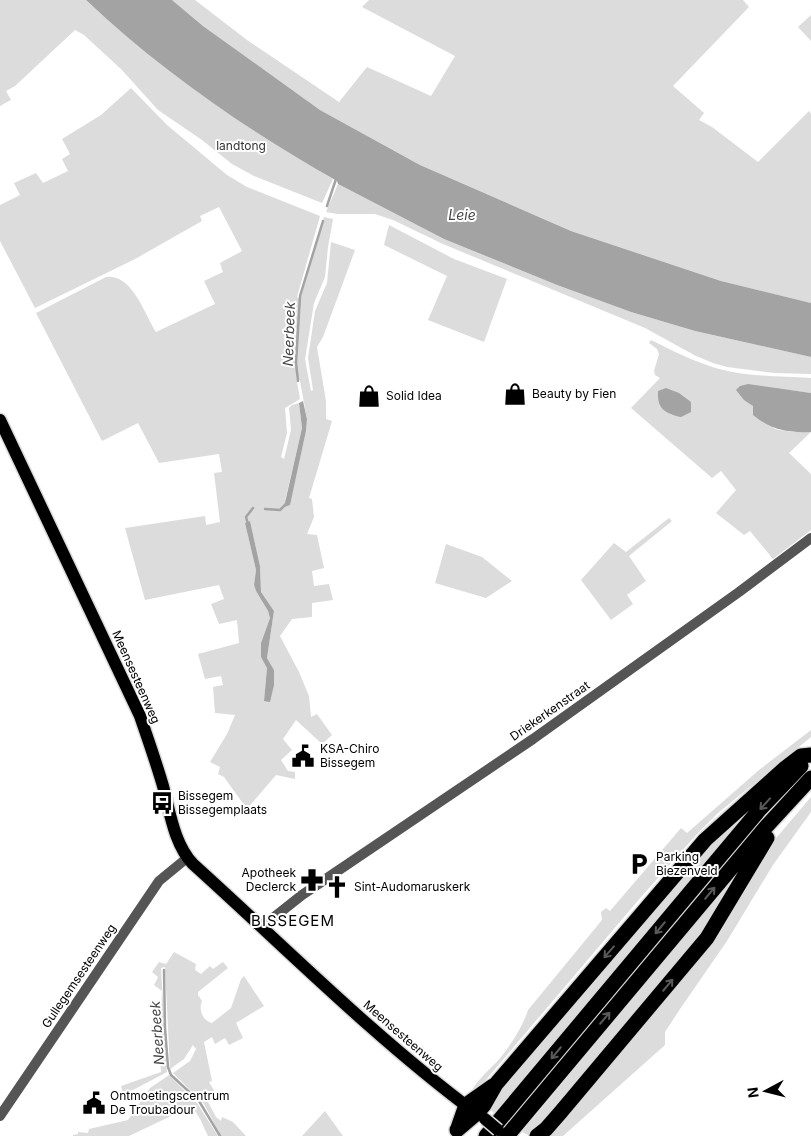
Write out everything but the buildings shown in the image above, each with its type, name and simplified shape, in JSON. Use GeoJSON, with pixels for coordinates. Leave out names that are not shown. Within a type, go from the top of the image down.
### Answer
{"type":"FeatureCollection","features":[{"type":"Feature","properties":{"kind":"highway"},"geometry":{"type":"LineString","coordinates":[[455,1133],[476,1113],[496,1084],[705,840],[784,769],[801,756],[811,756]]}},
{"type":"Feature","properties":{"kind":"highway"},"geometry":{"type":"LineString","coordinates":[[486,1136],[742,830],[811,756]]}},
{"type":"Feature","properties":{"kind":"highway"},"geometry":{"type":"LineString","coordinates":[[507,1136],[786,804],[811,778]]}},
{"type":"Feature","properties":{"kind":"highway"},"geometry":{"type":"LineString","coordinates":[[542,1134],[707,938],[773,830],[786,804]]}},
{"type":"Feature","properties":{"kind":"main road","name":"Meensesteenweg"},"geometry":{"type":"LineString","coordinates":[[0,420],[140,716],[180,845],[187,858],[349,1008],[430,1077],[507,1136]]}},
{"type":"Feature","properties":{"kind":"street","name":"Driekerkenstraat"},"geometry":{"type":"LineString","coordinates":[[263,928],[298,898],[533,739],[739,592],[811,538]]}},
{"type":"Feature","properties":{"kind":"street","name":"Gullegemsesteenweg"},"geometry":{"type":"LineString","coordinates":[[0,1116],[158,881],[187,858]]}},
{"type":"Feature","properties":{"kind":"green space","name":"landtong"},"geometry":{"type":"Polygon","coordinates":[[[0,0],[86,0],[143,50],[204,97],[300,160],[333,179],[322,203],[254,176],[232,164],[202,140],[158,110],[122,70],[84,35],[75,30],[15,86],[6,91],[11,100],[0,106],[0,0]]]}},
{"type":"Feature","properties":{"kind":"green space"},"geometry":{"type":"Polygon","coordinates":[[[172,0],[195,0],[247,40],[339,102],[367,67],[431,96],[455,56],[362,7],[369,0],[743,0],[749,7],[673,86],[704,113],[699,120],[712,127],[758,162],[809,111],[811,114],[811,303],[721,281],[571,231],[420,165],[320,110],[203,26],[172,0]]]}},
{"type":"Feature","properties":{"kind":"green space"},"geometry":{"type":"Polygon","coordinates":[[[811,15],[811,41],[798,27],[811,15]]]}},
{"type":"Feature","properties":{"kind":"green space"},"geometry":{"type":"Polygon","coordinates":[[[131,88],[167,125],[227,175],[247,187],[320,216],[297,297],[300,299],[324,217],[333,219],[325,277],[314,303],[305,359],[311,391],[313,390],[308,358],[315,311],[327,283],[331,242],[355,250],[323,337],[317,347],[326,401],[326,419],[332,421],[309,498],[312,499],[314,517],[307,534],[317,535],[324,568],[312,571],[314,586],[329,584],[333,600],[312,603],[312,617],[292,619],[280,636],[309,696],[311,717],[317,714],[332,735],[322,744],[296,720],[283,739],[292,750],[281,760],[288,771],[295,772],[295,779],[276,775],[247,809],[224,777],[218,774],[220,767],[210,762],[227,734],[235,715],[215,713],[213,687],[223,685],[221,676],[205,679],[198,654],[239,643],[237,620],[219,624],[211,604],[224,599],[219,585],[145,600],[125,528],[205,516],[206,525],[220,522],[214,473],[222,472],[219,454],[159,463],[138,423],[102,441],[36,313],[106,277],[115,278],[130,288],[137,297],[156,332],[215,304],[204,281],[223,272],[220,263],[242,251],[219,207],[200,216],[202,221],[135,259],[35,308],[0,241],[0,205],[20,195],[14,183],[36,173],[43,183],[68,171],[62,159],[70,154],[62,139],[101,115],[131,88]],[[296,376],[300,399],[285,408],[287,433],[281,457],[284,459],[291,430],[289,408],[299,403],[302,428],[285,501],[295,481],[306,431],[307,419],[300,381],[296,376]],[[250,521],[245,523],[256,570],[254,585],[270,618],[261,643],[267,668],[264,701],[274,670],[267,658],[274,611],[261,592],[260,566],[250,521]]]}},
{"type":"Feature","properties":{"kind":"green space"},"geometry":{"type":"Polygon","coordinates":[[[338,184],[444,239],[557,285],[631,312],[695,331],[811,357],[811,374],[775,373],[727,367],[713,363],[696,356],[645,328],[443,244],[393,220],[375,214],[338,214],[326,212],[338,184]]]}},
{"type":"Feature","properties":{"kind":"green space"},"geometry":{"type":"Polygon","coordinates":[[[389,225],[454,259],[507,279],[484,342],[428,320],[447,276],[384,245],[389,225]]]}},
{"type":"Feature","properties":{"kind":"green space"},"geometry":{"type":"Polygon","coordinates":[[[651,340],[693,360],[730,372],[811,378],[811,393],[771,389],[753,406],[775,429],[791,432],[811,432],[789,453],[811,474],[811,530],[773,559],[750,531],[744,535],[716,513],[736,490],[721,471],[712,478],[631,408],[660,378],[655,375],[654,371],[659,354],[657,349],[649,343],[651,340]]]}},
{"type":"Feature","properties":{"kind":"green space"},"geometry":{"type":"Polygon","coordinates":[[[669,518],[672,521],[629,556],[646,581],[627,595],[633,604],[611,620],[581,580],[614,543],[626,552],[669,518]]]}},
{"type":"Feature","properties":{"kind":"green space"},"geometry":{"type":"Polygon","coordinates":[[[446,544],[482,557],[512,581],[486,598],[435,583],[446,544]]]}},
{"type":"Feature","properties":{"kind":"green space"},"geometry":{"type":"Polygon","coordinates":[[[811,730],[811,737],[718,813],[697,834],[473,1095],[471,1092],[477,1082],[501,1057],[513,1040],[528,1010],[602,920],[601,912],[606,908],[610,911],[681,828],[687,833],[759,770],[811,730]]]}},
{"type":"Feature","properties":{"kind":"green space"},"geometry":{"type":"Polygon","coordinates":[[[811,797],[811,812],[773,865],[727,941],[665,1032],[665,1045],[563,1136],[550,1136],[720,934],[771,844],[811,797]]]}},
{"type":"Feature","properties":{"kind":"green space"},"geometry":{"type":"Polygon","coordinates":[[[748,812],[495,1114],[489,1108],[491,1101],[717,836],[748,812]]]}},
{"type":"Feature","properties":{"kind":"green space"},"geometry":{"type":"Polygon","coordinates":[[[739,872],[712,918],[630,1023],[530,1136],[522,1132],[739,872]]]}},
{"type":"Feature","properties":{"kind":"green space"},"geometry":{"type":"Polygon","coordinates":[[[174,952],[196,964],[195,970],[201,974],[210,966],[213,969],[223,962],[228,968],[198,992],[202,1001],[202,1015],[209,1022],[212,1023],[231,1008],[241,979],[244,976],[264,1006],[236,1023],[243,1038],[229,1045],[225,1038],[215,1044],[212,1037],[204,1042],[212,1081],[209,1082],[218,1097],[208,1102],[216,1117],[221,1121],[222,1117],[233,1122],[246,1136],[221,1136],[204,1104],[173,1073],[190,1061],[196,1049],[193,1045],[184,1059],[170,1069],[165,967],[161,968],[167,1072],[135,1089],[123,1093],[121,1086],[161,1072],[158,1035],[160,1030],[162,991],[154,985],[158,977],[152,972],[159,962],[166,964],[174,952]]]}},
{"type":"Feature","properties":{"kind":"green space"},"geometry":{"type":"Polygon","coordinates":[[[169,1075],[197,1103],[218,1136],[208,1136],[192,1106],[129,1136],[73,1136],[78,1134],[78,1132],[88,1133],[89,1129],[128,1120],[150,1088],[169,1075]]]}},
{"type":"Feature","properties":{"kind":"green space"},"geometry":{"type":"Polygon","coordinates":[[[325,1111],[343,1136],[302,1136],[325,1111]]]}},
{"type":"Feature","properties":{"kind":"water","name":"Leie"},"geometry":{"type":"Polygon","coordinates":[[[86,0],[172,0],[203,26],[320,110],[420,165],[571,231],[721,281],[811,303],[811,357],[695,331],[631,312],[557,285],[444,239],[338,184],[337,181],[238,120],[144,51],[86,0]]]}},
{"type":"Feature","properties":{"kind":"water"},"geometry":{"type":"Polygon","coordinates":[[[748,384],[811,393],[811,432],[795,432],[773,427],[753,415],[753,406],[744,400],[736,390],[740,386],[748,384]]]}},
{"type":"Feature","properties":{"kind":"water"},"geometry":{"type":"Polygon","coordinates":[[[666,388],[679,393],[691,402],[691,412],[681,417],[666,412],[659,402],[658,391],[666,388]]]}},
{"type":"Feature","properties":{"kind":"water"},"geometry":{"type":"Polygon","coordinates":[[[303,401],[307,419],[306,431],[290,505],[284,507],[302,428],[299,403],[303,401]]]}},
{"type":"Feature","properties":{"kind":"water"},"geometry":{"type":"Polygon","coordinates":[[[250,521],[260,566],[261,592],[274,611],[267,658],[274,670],[274,685],[270,702],[264,701],[267,668],[261,657],[261,643],[270,618],[254,585],[256,570],[245,523],[250,521]]]}},
{"type":"Feature","properties":{"kind":"waterway","name":"Neerbeek"},"geometry":{"type":"LineString","coordinates":[[327,206],[336,179]]}},
{"type":"Feature","properties":{"kind":"waterway","name":"Neerbeek"},"geometry":{"type":"LineString","coordinates":[[298,381],[296,363],[300,296],[323,221]]}},
{"type":"Feature","properties":{"kind":"waterway","name":"Neerbeek"},"geometry":{"type":"LineString","coordinates":[[265,509],[280,510],[286,504]]}},
{"type":"Feature","properties":{"kind":"waterway","name":"Neerbeek"},"geometry":{"type":"LineString","coordinates":[[248,524],[246,517],[253,508]]}},
{"type":"Feature","properties":{"kind":"waterway","name":"Neerbeek"},"geometry":{"type":"LineString","coordinates":[[164,970],[168,1067],[171,1075],[199,1101],[220,1136]]}},
{"type":"Feature","properties":{"kind":"place","name":"Beauty by Fien"},"geometry":{"type":"Point","coordinates":[515,394]}},
{"type":"Feature","properties":{"kind":"place","name":"Solid Idea"},"geometry":{"type":"Point","coordinates":[369,396]}},
{"type":"Feature","properties":{"kind":"place","name":"KSA-Chiro Bissegem"},"geometry":{"type":"Point","coordinates":[303,756]}},
{"type":"Feature","properties":{"kind":"place","name":"Bissegem Bissegemplaats"},"geometry":{"type":"Point","coordinates":[162,803]}},
{"type":"Feature","properties":{"kind":"place","name":"Parking Biezenveld"},"geometry":{"type":"Point","coordinates":[639,864]}},
{"type":"Feature","properties":{"kind":"place","name":"Apotheek Declerck"},"geometry":{"type":"Point","coordinates":[312,880]}},
{"type":"Feature","properties":{"kind":"place","name":"Sint-Audomaruskerk"},"geometry":{"type":"Point","coordinates":[337,887]}},
{"type":"Feature","properties":{"kind":"place","name":"Ontmoetingscentrum De Troubadour"},"geometry":{"type":"Point","coordinates":[94,1103]}},
{"type":"Feature","properties":{"kind":"district","name":"BISSEGEM"},"geometry":{"type":"Point","coordinates":[293,921]}}]}
